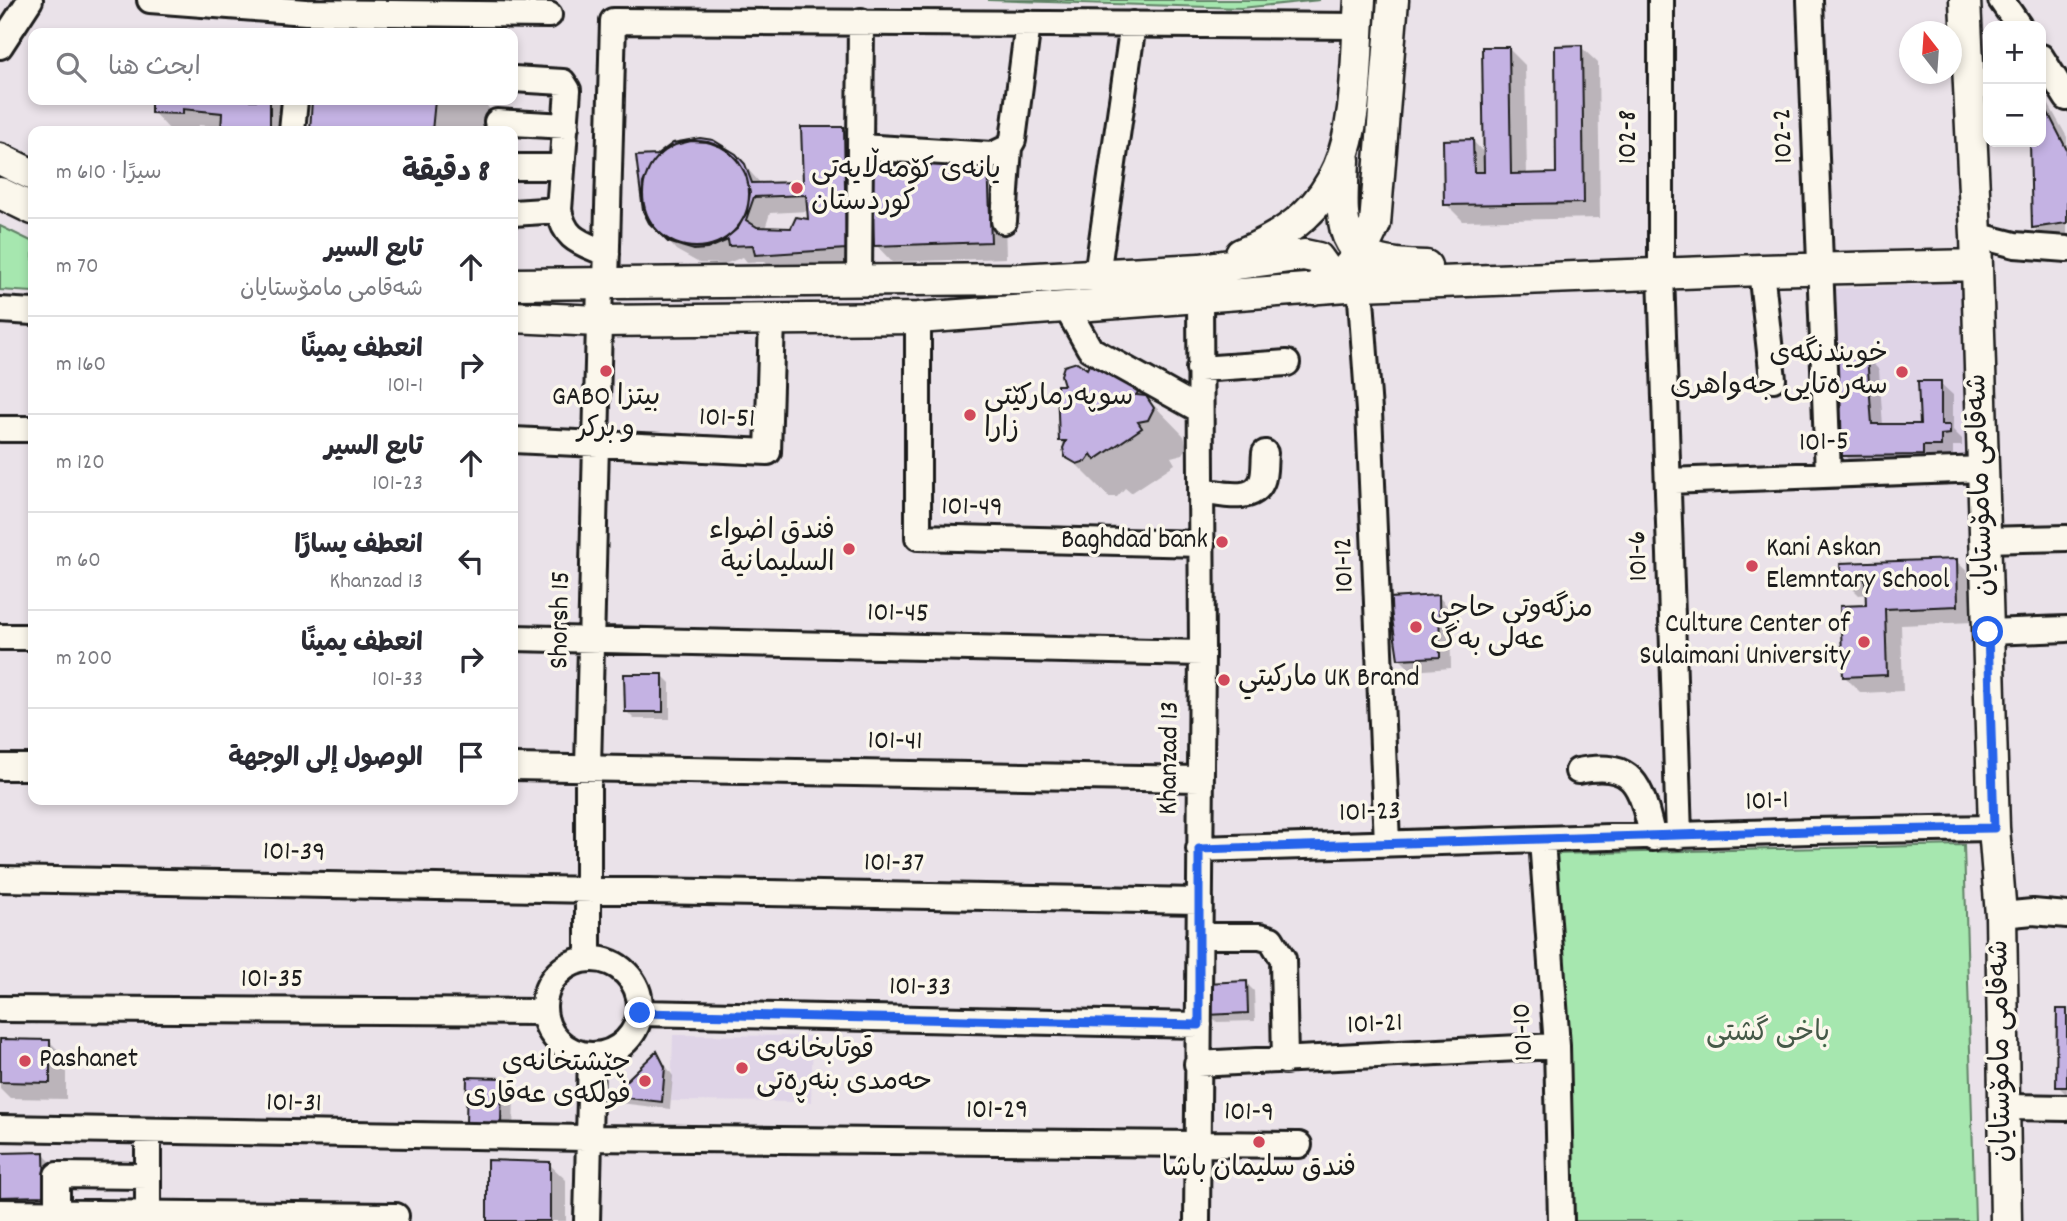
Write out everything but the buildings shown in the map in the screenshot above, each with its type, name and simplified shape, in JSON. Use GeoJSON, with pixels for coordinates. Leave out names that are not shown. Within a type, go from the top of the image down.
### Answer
{"type":"FeatureCollection","features":[{"type":"Feature","properties":{"kind":"main road"},"geometry":{"type":"LineString","coordinates":[[1314,289],[1346,270],[1371,236],[1377,210],[1393,0]]}},
{"type":"Feature","properties":{"kind":"main road","name":"شەقامی مامۆستایان"},"geometry":{"type":"LineString","coordinates":[[1965,0],[1976,249],[1994,828],[2001,915],[2002,1107],[2006,1221]]}},
{"type":"Feature","properties":{"kind":"main road"},"geometry":{"type":"LineString","coordinates":[[1359,13],[1349,137],[1344,160],[1342,224],[1349,242],[1372,260],[1393,265],[1441,267],[1661,266],[1761,270],[1820,260]]}},
{"type":"Feature","properties":{"kind":"main road"},"geometry":{"type":"LineString","coordinates":[[0,159],[28,173]]}},
{"type":"Feature","properties":{"kind":"main road"},"geometry":{"type":"LineString","coordinates":[[518,284],[1018,279],[1097,275],[1200,283],[1294,224],[1328,189],[1344,160]]}},
{"type":"Feature","properties":{"kind":"main road"},"geometry":{"type":"LineString","coordinates":[[0,193],[28,207]]}},
{"type":"Feature","properties":{"kind":"main road"},"geometry":{"type":"LineString","coordinates":[[1314,289],[1976,249]]}},
{"type":"Feature","properties":{"kind":"main road"},"geometry":{"type":"LineString","coordinates":[[518,317],[598,321],[918,318],[1067,309],[1200,283],[1311,256],[1323,262],[1326,269],[1326,279],[1314,289]]}},
{"type":"Feature","properties":{"kind":"street"},"geometry":{"type":"LineString","coordinates":[[0,46],[30,0]]}},
{"type":"Feature","properties":{"kind":"street"},"geometry":{"type":"LineString","coordinates":[[150,0],[304,22],[549,15]]}},
{"type":"Feature","properties":{"kind":"street","name":"102-8"},"geometry":{"type":"LineString","coordinates":[[1661,0],[1661,266]]}},
{"type":"Feature","properties":{"kind":"street","name":"102-2"},"geometry":{"type":"LineString","coordinates":[[1810,0],[1828,473]]}},
{"type":"Feature","properties":{"kind":"street"},"geometry":{"type":"LineString","coordinates":[[2001,0],[2016,21]]}},
{"type":"Feature","properties":{"kind":"street"},"geometry":{"type":"LineString","coordinates":[[613,11],[860,20],[1133,24],[1359,13]]}},
{"type":"Feature","properties":{"kind":"street","name":"Shorsh 15"},"geometry":{"type":"LineString","coordinates":[[588,959],[588,767],[598,321],[607,254],[613,11]]}},
{"type":"Feature","properties":{"kind":"street"},"geometry":{"type":"LineString","coordinates":[[859,279],[860,20]]}},
{"type":"Feature","properties":{"kind":"street"},"geometry":{"type":"LineString","coordinates":[[1003,221],[1009,147],[1013,140],[1028,23]]}},
{"type":"Feature","properties":{"kind":"street"},"geometry":{"type":"LineString","coordinates":[[1097,275],[1133,24]]}},
{"type":"Feature","properties":{"kind":"street"},"geometry":{"type":"LineString","coordinates":[[2046,65],[2067,98]]}},
{"type":"Feature","properties":{"kind":"street"},"geometry":{"type":"LineString","coordinates":[[518,79],[563,82],[568,90],[559,210],[563,228],[573,239],[607,254]]}},
{"type":"Feature","properties":{"kind":"street"},"geometry":{"type":"LineString","coordinates":[[292,126],[295,105]]}},
{"type":"Feature","properties":{"kind":"street"},"geometry":{"type":"LineString","coordinates":[[497,118],[566,126]]}},
{"type":"Feature","properties":{"kind":"street"},"geometry":{"type":"LineString","coordinates":[[860,147],[992,155],[1009,147]]}},
{"type":"Feature","properties":{"kind":"street"},"geometry":{"type":"LineString","coordinates":[[518,167],[562,167]]}},
{"type":"Feature","properties":{"kind":"street"},"geometry":{"type":"LineString","coordinates":[[518,213],[559,210]]}},
{"type":"Feature","properties":{"kind":"street"},"geometry":{"type":"LineString","coordinates":[[1976,249],[2015,245],[2067,248]]}},
{"type":"Feature","properties":{"kind":"street","name":"101-6"},"geometry":{"type":"LineString","coordinates":[[1661,266],[1679,836]]}},
{"type":"Feature","properties":{"kind":"street"},"geometry":{"type":"LineString","coordinates":[[1761,270],[1773,379]]}},
{"type":"Feature","properties":{"kind":"street","name":"Khanzad 13"},"geometry":{"type":"LineString","coordinates":[[1197,1221],[1202,653],[1200,283]]}},
{"type":"Feature","properties":{"kind":"street","name":"101-12"},"geometry":{"type":"LineString","coordinates":[[1360,285],[1369,411],[1387,844]]}},
{"type":"Feature","properties":{"kind":"street"},"geometry":{"type":"LineString","coordinates":[[1067,309],[1090,349],[1200,410]]}},
{"type":"Feature","properties":{"kind":"street"},"geometry":{"type":"LineString","coordinates":[[0,310],[28,312]]}},
{"type":"Feature","properties":{"kind":"street","name":"101-49"},"geometry":{"type":"LineString","coordinates":[[918,318],[918,537],[1202,544]]}},
{"type":"Feature","properties":{"kind":"street","name":"101-51"},"geometry":{"type":"LineString","coordinates":[[595,444],[768,452],[772,320]]}},
{"type":"Feature","properties":{"kind":"street"},"geometry":{"type":"LineString","coordinates":[[1199,369],[1287,363]]}},
{"type":"Feature","properties":{"kind":"street"},"geometry":{"type":"LineString","coordinates":[[0,429],[28,429]]}},
{"type":"Feature","properties":{"kind":"street"},"geometry":{"type":"LineString","coordinates":[[518,440],[595,444]]}},
{"type":"Feature","properties":{"kind":"street"},"geometry":{"type":"LineString","coordinates":[[1201,491],[1241,496],[1255,491],[1262,481],[1265,453]]}},
{"type":"Feature","properties":{"kind":"street","name":"101-5"},"geometry":{"type":"LineString","coordinates":[[1668,481],[1983,469]]}},
{"type":"Feature","properties":{"kind":"street"},"geometry":{"type":"LineString","coordinates":[[1985,541],[2067,538]]}},
{"type":"Feature","properties":{"kind":"street"},"geometry":{"type":"LineString","coordinates":[[1988,632],[2067,629]]}},
{"type":"Feature","properties":{"kind":"street"},"geometry":{"type":"LineString","coordinates":[[0,637],[28,637]]}},
{"type":"Feature","properties":{"kind":"street","name":"101-45"},"geometry":{"type":"LineString","coordinates":[[518,638],[1202,653]]}},
{"type":"Feature","properties":{"kind":"street"},"geometry":{"type":"LineString","coordinates":[[0,766],[28,767]]}},
{"type":"Feature","properties":{"kind":"street","name":"101-41"},"geometry":{"type":"LineString","coordinates":[[518,767],[1200,779]]}},
{"type":"Feature","properties":{"kind":"street"},"geometry":{"type":"LineString","coordinates":[[1578,771],[1598,767],[1618,768],[1629,776],[1641,790],[1653,838]]}},
{"type":"Feature","properties":{"kind":"street","name":"101-1"},"geometry":{"type":"LineString","coordinates":[[1542,840],[1994,828]]}},
{"type":"Feature","properties":{"kind":"street","name":"101-23"},"geometry":{"type":"LineString","coordinates":[[1199,849],[1542,840]]}},
{"type":"Feature","properties":{"kind":"street","name":"101-10"},"geometry":{"type":"LineString","coordinates":[[1542,840],[1557,1046],[1560,1221]]}},
{"type":"Feature","properties":{"kind":"street","name":"101-39"},"geometry":{"type":"LineString","coordinates":[[0,879],[587,888]]}},
{"type":"Feature","properties":{"kind":"street","name":"101-37"},"geometry":{"type":"LineString","coordinates":[[587,888],[1199,901]]}},
{"type":"Feature","properties":{"kind":"street"},"geometry":{"type":"LineString","coordinates":[[2001,915],[2033,912],[2067,915]]}},
{"type":"Feature","properties":{"kind":"street"},"geometry":{"type":"LineString","coordinates":[[1199,936],[1260,936],[1271,939],[1283,959],[1285,1061]]}},
{"type":"Feature","properties":{"kind":"street"},"geometry":{"type":"LineString","coordinates":[[588,959],[603,960],[627,974],[638,992],[640,1013],[628,1038],[618,1047],[591,1055],[565,1046],[555,1037],[544,1012],[551,982],[573,962],[588,959]]}},
{"type":"Feature","properties":{"kind":"street","name":"101-35"},"geometry":{"type":"LineString","coordinates":[[0,1009],[544,1012]]}},
{"type":"Feature","properties":{"kind":"street","name":"101-33"},"geometry":{"type":"LineString","coordinates":[[640,1013],[1199,1025]]}},
{"type":"Feature","properties":{"kind":"street","name":"101-21"},"geometry":{"type":"LineString","coordinates":[[1197,1064],[1557,1046]]}},
{"type":"Feature","properties":{"kind":"street"},"geometry":{"type":"LineString","coordinates":[[587,1221],[586,1138],[591,1055]]}},
{"type":"Feature","properties":{"kind":"street"},"geometry":{"type":"LineString","coordinates":[[2002,1107],[2067,1108]]}},
{"type":"Feature","properties":{"kind":"street","name":"101-31"},"geometry":{"type":"LineString","coordinates":[[0,1128],[148,1133],[586,1138]]}},
{"type":"Feature","properties":{"kind":"street"},"geometry":{"type":"LineString","coordinates":[[148,1133],[148,1218]]}},
{"type":"Feature","properties":{"kind":"street","name":"101-29"},"geometry":{"type":"LineString","coordinates":[[586,1138],[1197,1143]]}},
{"type":"Feature","properties":{"kind":"street","name":"101-9"},"geometry":{"type":"LineString","coordinates":[[1197,1143],[1299,1145]]}},
{"type":"Feature","properties":{"kind":"street"},"geometry":{"type":"LineString","coordinates":[[57,1214],[57,1175],[148,1176]]}},
{"type":"Feature","properties":{"kind":"street"},"geometry":{"type":"LineString","coordinates":[[0,1212],[148,1218],[396,1216]]}},
{"type":"Feature","properties":{"kind":"shaded area","name":"خویندنگەی سەرەتایی جەواهری"},"geometry":{"type":"Polygon","coordinates":[[[1966,282],[1974,455],[1838,462],[1830,289],[1966,282]]]}},
{"type":"Feature","properties":{"kind":"shaded area","name":"قوتابخانەی حەمدی بنەڕەتی"},"geometry":{"type":"Polygon","coordinates":[[[673,1035],[813,1036],[811,1102],[671,1101],[673,1035]]]}},
{"type":"Feature","properties":{"kind":"green space"},"geometry":{"type":"Polygon","coordinates":[[[988,0],[1320,0],[1241,8],[988,0]]]}},
{"type":"Feature","properties":{"kind":"green space"},"geometry":{"type":"Polygon","coordinates":[[[0,226],[28,240],[28,292],[0,290],[0,226]]]}},
{"type":"Feature","properties":{"kind":"green space","name":"باخی گشتی"},"geometry":{"type":"Polygon","coordinates":[[[1964,845],[1975,1221],[1569,1221],[1552,854],[1964,845]]]}},
{"type":"Feature","properties":{"kind":"place","name":"یانەی کۆمەڵایەتی کوردستان"},"geometry":{"type":"Point","coordinates":[797,188]}},
{"type":"Feature","properties":{"kind":"place","name":"GABO بيتزا و بركر"},"geometry":{"type":"Point","coordinates":[606,371]}},
{"type":"Feature","properties":{"kind":"place","name":"خویندنگەی سەرەتایی جەواهری"},"geometry":{"type":"Point","coordinates":[1902,372]}},
{"type":"Feature","properties":{"kind":"place","name":"سوپەرمارکێتی زارا"},"geometry":{"type":"Point","coordinates":[970,415]}},
{"type":"Feature","properties":{"kind":"place","name":"Baghdad bank"},"geometry":{"type":"Point","coordinates":[1222,542]}},
{"type":"Feature","properties":{"kind":"place","name":"فندق اضواء السليمانية"},"geometry":{"type":"Point","coordinates":[849,549]}},
{"type":"Feature","properties":{"kind":"place","name":"Kani Askan Elemntary School"},"geometry":{"type":"Point","coordinates":[1752,566]}},
{"type":"Feature","properties":{"kind":"place","name":"مزگەوتی حاجی عەلی بەگ"},"geometry":{"type":"Point","coordinates":[1416,627]}},
{"type":"Feature","properties":{"kind":"place","name":"Culture Center of Sulaimani University"},"geometry":{"type":"Point","coordinates":[1864,642]}},
{"type":"Feature","properties":{"kind":"place","name":"مارکيتي UK Brand"},"geometry":{"type":"Point","coordinates":[1224,680]}},
{"type":"Feature","properties":{"kind":"place","name":"Pashanet"},"geometry":{"type":"Point","coordinates":[25,1061]}},
{"type":"Feature","properties":{"kind":"place","name":"قوتابخانەی حەمدی بنەڕەتی"},"geometry":{"type":"Point","coordinates":[742,1068]}},
{"type":"Feature","properties":{"kind":"place","name":"چێشتخانەی فولکەی عەقاری"},"geometry":{"type":"Point","coordinates":[645,1081]}},
{"type":"Feature","properties":{"kind":"place","name":"فندق سليمان باشا"},"geometry":{"type":"Point","coordinates":[1259,1142]}},
{"type":"Feature","properties":{"kind":"route"},"geometry":{"type":"LineString","coordinates":[[640,1013],[1199,1025],[1199,849],[1994,828],[1988,632]]}}]}
